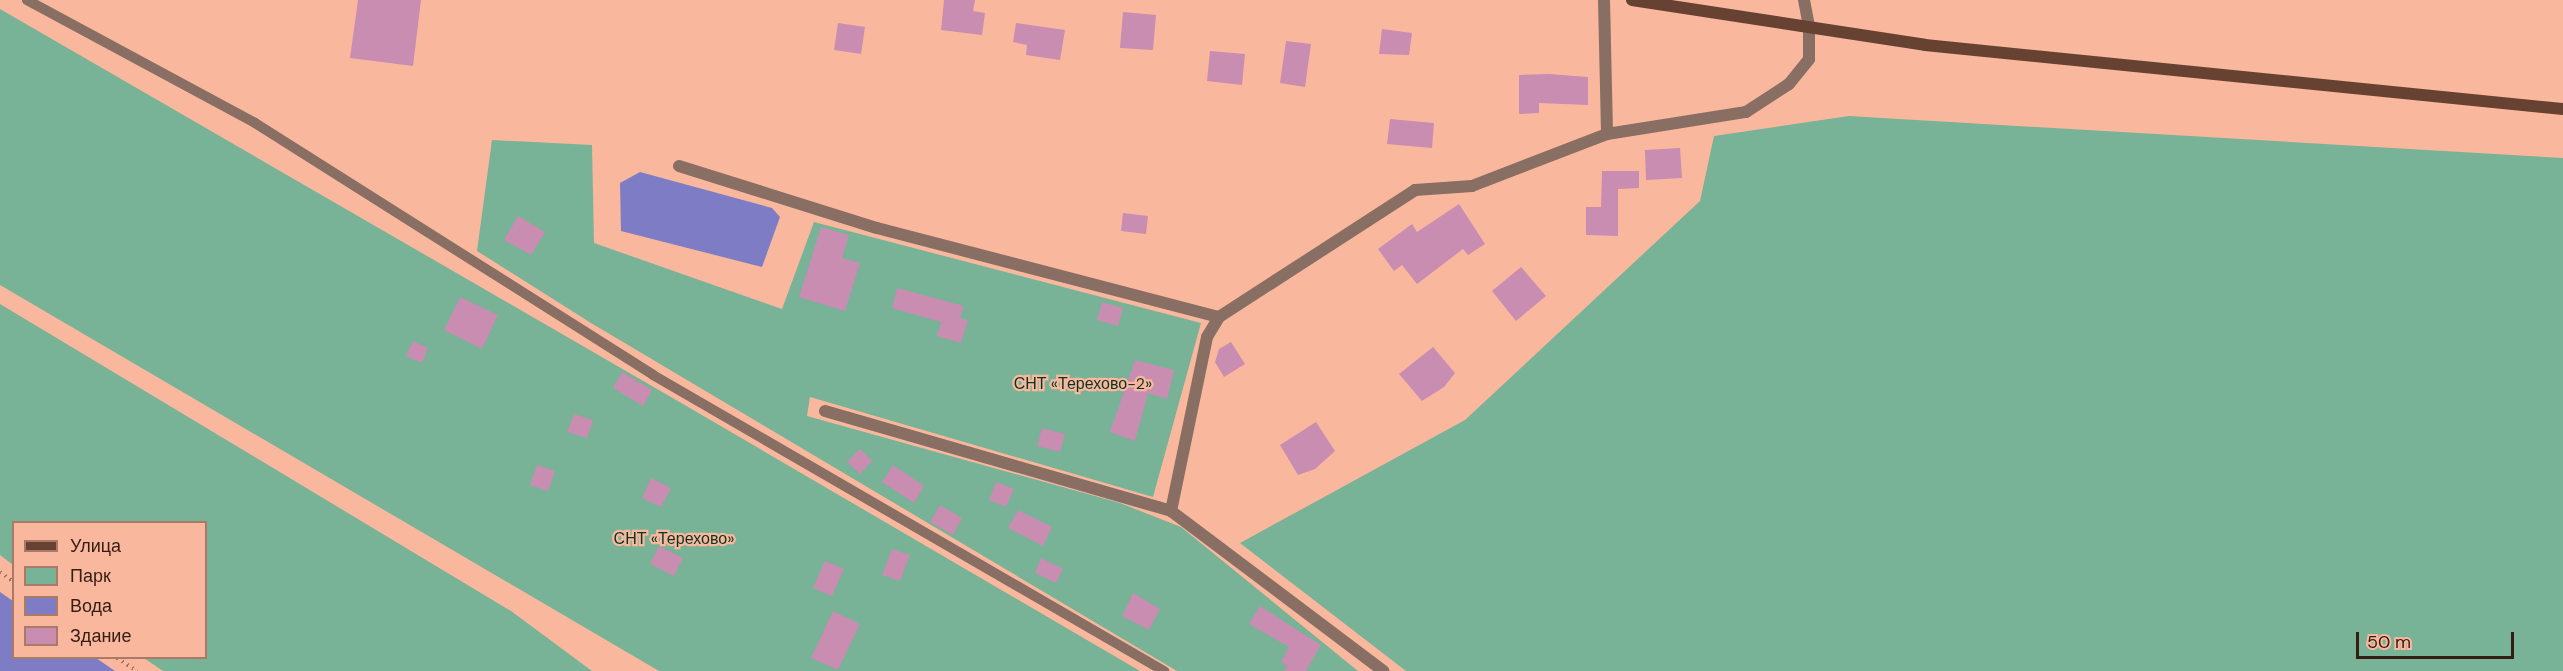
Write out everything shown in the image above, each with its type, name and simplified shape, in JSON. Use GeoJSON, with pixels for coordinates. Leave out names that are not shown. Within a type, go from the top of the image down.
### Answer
{"type":"FeatureCollection","features":[{"type":"Feature","properties":{"kind":"main road"},"geometry":{"type":"LineString","coordinates":[[1632,0],[1936,46],[2563,109]]}},
{"type":"Feature","properties":{"kind":"street"},"geometry":{"type":"LineString","coordinates":[[1604,0],[1607,134]]}},
{"type":"Feature","properties":{"kind":"street"},"geometry":{"type":"LineString","coordinates":[[1171,511],[1207,337],[1219,317],[1415,190],[1472,186],[1607,134],[1746,112],[1789,84],[1809,59],[1809,26],[1804,0]]}},
{"type":"Feature","properties":{"kind":"street"},"geometry":{"type":"LineString","coordinates":[[679,166],[877,228],[1219,317]]}},
{"type":"Feature","properties":{"kind":"street"},"geometry":{"type":"LineString","coordinates":[[825,411],[1171,511],[1383,671]]}},
{"type":"Feature","properties":{"kind":"lane"},"geometry":{"type":"LineString","coordinates":[[27,0],[255,123],[653,375],[1164,671]]}},
{"type":"Feature","properties":{"kind":"path"},"geometry":{"type":"LineString","coordinates":[[120,659],[137,671]]}},
{"type":"Feature","properties":{"kind":"green space","name":"СНТ «Терехово»"},"geometry":{"type":"Polygon","coordinates":[[[0,9],[1140,671],[659,671],[0,285],[0,9]]]}},
{"type":"Feature","properties":{"kind":"green space"},"geometry":{"type":"Polygon","coordinates":[[[1849,116],[2563,158],[2563,671],[1406,671],[1240,543],[1465,420],[1700,201],[1714,136],[1849,116]]]}},
{"type":"Feature","properties":{"kind":"green space","name":"СНТ «Терехово-2»"},"geometry":{"type":"Polygon","coordinates":[[[492,140],[592,145],[594,243],[782,309],[814,222],[1201,323],[1153,497],[810,397],[807,416],[1120,503],[1181,527],[1358,671],[1177,671],[591,323],[477,251],[492,140]]]}},
{"type":"Feature","properties":{"kind":"green space"},"geometry":{"type":"Polygon","coordinates":[[[0,304],[511,611],[592,671],[163,671],[145,659],[207,659],[207,521],[12,521],[12,564],[0,555],[0,304]]]}},
{"type":"Feature","properties":{"kind":"water"},"geometry":{"type":"Polygon","coordinates":[[[640,172],[772,208],[780,217],[762,267],[621,231],[620,183],[640,172]]]}},
{"type":"Feature","properties":{"kind":"water"},"geometry":{"type":"Polygon","coordinates":[[[0,592],[12,600],[12,659],[97,659],[115,671],[0,671],[0,592]]]}},
{"type":"Feature","properties":{"kind":"building"},"geometry":{"type":"Polygon","coordinates":[[[358,0],[421,0],[413,66],[350,58],[358,0]]]}},
{"type":"Feature","properties":{"kind":"building"},"geometry":{"type":"Polygon","coordinates":[[[944,0],[975,0],[973,11],[985,13],[982,35],[941,30],[944,0]]]}},
{"type":"Feature","properties":{"kind":"building"},"geometry":{"type":"Polygon","coordinates":[[[1123,12],[1156,15],[1153,50],[1120,48],[1123,12]]]}},
{"type":"Feature","properties":{"kind":"building"},"geometry":{"type":"Polygon","coordinates":[[[838,23],[865,27],[861,54],[834,50],[838,23]]]}},
{"type":"Feature","properties":{"kind":"building"},"geometry":{"type":"Polygon","coordinates":[[[1016,23],[1065,30],[1060,60],[1026,55],[1027,45],[1013,42],[1016,23]]]}},
{"type":"Feature","properties":{"kind":"building"},"geometry":{"type":"Polygon","coordinates":[[[1382,29],[1412,33],[1409,55],[1379,54],[1382,29]]]}},
{"type":"Feature","properties":{"kind":"building"},"geometry":{"type":"Polygon","coordinates":[[[1286,41],[1311,44],[1305,87],[1280,83],[1286,41]]]}},
{"type":"Feature","properties":{"kind":"building"},"geometry":{"type":"Polygon","coordinates":[[[1210,51],[1245,54],[1242,85],[1207,81],[1210,51]]]}},
{"type":"Feature","properties":{"kind":"building"},"geometry":{"type":"Polygon","coordinates":[[[1549,74],[1588,77],[1588,105],[1539,103],[1539,113],[1519,114],[1519,75],[1549,74]]]}},
{"type":"Feature","properties":{"kind":"building"},"geometry":{"type":"Polygon","coordinates":[[[1390,119],[1434,123],[1432,148],[1387,144],[1390,119]]]}},
{"type":"Feature","properties":{"kind":"building"},"geometry":{"type":"Polygon","coordinates":[[[1680,148],[1682,178],[1646,180],[1645,150],[1680,148]]]}},
{"type":"Feature","properties":{"kind":"building"},"geometry":{"type":"Polygon","coordinates":[[[1602,171],[1639,171],[1639,188],[1618,189],[1618,236],[1586,235],[1586,207],[1601,207],[1602,171]]]}},
{"type":"Feature","properties":{"kind":"building"},"geometry":{"type":"Polygon","coordinates":[[[1459,204],[1485,244],[1468,255],[1463,249],[1417,284],[1402,265],[1394,271],[1378,249],[1412,224],[1417,232],[1459,204]]]}},
{"type":"Feature","properties":{"kind":"building"},"geometry":{"type":"Polygon","coordinates":[[[1123,213],[1148,216],[1146,234],[1121,231],[1123,213]]]}},
{"type":"Feature","properties":{"kind":"building"},"geometry":{"type":"Polygon","coordinates":[[[518,216],[545,232],[531,255],[504,240],[518,216]]]}},
{"type":"Feature","properties":{"kind":"building"},"geometry":{"type":"Polygon","coordinates":[[[821,227],[849,235],[842,258],[860,263],[845,311],[799,297],[821,227]]]}},
{"type":"Feature","properties":{"kind":"building"},"geometry":{"type":"Polygon","coordinates":[[[1521,267],[1546,296],[1516,321],[1492,291],[1521,267]]]}},
{"type":"Feature","properties":{"kind":"building"},"geometry":{"type":"Polygon","coordinates":[[[897,288],[964,306],[960,318],[968,320],[961,343],[937,336],[941,322],[892,308],[897,288]]]}},
{"type":"Feature","properties":{"kind":"building"},"geometry":{"type":"Polygon","coordinates":[[[460,297],[498,315],[482,349],[444,330],[460,297]]]}},
{"type":"Feature","properties":{"kind":"building"},"geometry":{"type":"Polygon","coordinates":[[[1102,302],[1123,308],[1118,326],[1097,320],[1102,302]]]}},
{"type":"Feature","properties":{"kind":"building"},"geometry":{"type":"Polygon","coordinates":[[[413,341],[428,348],[422,363],[406,356],[413,341]]]}},
{"type":"Feature","properties":{"kind":"building"},"geometry":{"type":"Polygon","coordinates":[[[1231,342],[1245,364],[1224,377],[1215,362],[1219,349],[1231,342]]]}},
{"type":"Feature","properties":{"kind":"building"},"geometry":{"type":"Polygon","coordinates":[[[1433,347],[1455,373],[1444,387],[1422,401],[1399,374],[1433,347]]]}},
{"type":"Feature","properties":{"kind":"building"},"geometry":{"type":"Polygon","coordinates":[[[1135,360],[1174,370],[1167,399],[1148,393],[1135,441],[1110,432],[1135,360]]]}},
{"type":"Feature","properties":{"kind":"building"},"geometry":{"type":"Polygon","coordinates":[[[622,372],[652,390],[643,406],[613,388],[622,372]]]}},
{"type":"Feature","properties":{"kind":"building"},"geometry":{"type":"Polygon","coordinates":[[[574,414],[593,420],[587,438],[567,432],[574,414]]]}},
{"type":"Feature","properties":{"kind":"building"},"geometry":{"type":"Polygon","coordinates":[[[1316,422],[1335,451],[1315,469],[1298,475],[1280,445],[1316,422]]]}},
{"type":"Feature","properties":{"kind":"building"},"geometry":{"type":"Polygon","coordinates":[[[1042,428],[1065,434],[1060,452],[1037,446],[1042,428]]]}},
{"type":"Feature","properties":{"kind":"building"},"geometry":{"type":"Polygon","coordinates":[[[860,449],[872,461],[860,474],[847,462],[860,449]]]}},
{"type":"Feature","properties":{"kind":"building"},"geometry":{"type":"Polygon","coordinates":[[[537,465],[555,471],[548,491],[530,485],[537,465]]]}},
{"type":"Feature","properties":{"kind":"building"},"geometry":{"type":"Polygon","coordinates":[[[893,465],[924,486],[914,503],[882,482],[893,465]]]}},
{"type":"Feature","properties":{"kind":"building"},"geometry":{"type":"Polygon","coordinates":[[[651,478],[671,488],[661,507],[642,498],[651,478]]]}},
{"type":"Feature","properties":{"kind":"building"},"geometry":{"type":"Polygon","coordinates":[[[996,482],[1014,489],[1006,507],[989,500],[996,482]]]}},
{"type":"Feature","properties":{"kind":"building"},"geometry":{"type":"Polygon","coordinates":[[[940,505],[962,518],[953,535],[930,522],[940,505]]]}},
{"type":"Feature","properties":{"kind":"building"},"geometry":{"type":"Polygon","coordinates":[[[1018,510],[1052,527],[1043,546],[1008,528],[1018,510]]]}},
{"type":"Feature","properties":{"kind":"building"},"geometry":{"type":"Polygon","coordinates":[[[659,546],[683,558],[674,576],[650,564],[659,546]]]}},
{"type":"Feature","properties":{"kind":"building"},"geometry":{"type":"Polygon","coordinates":[[[892,549],[910,555],[900,581],[882,575],[892,549]]]}},
{"type":"Feature","properties":{"kind":"building"},"geometry":{"type":"Polygon","coordinates":[[[1041,558],[1063,569],[1056,583],[1035,573],[1041,558]]]}},
{"type":"Feature","properties":{"kind":"building"},"geometry":{"type":"Polygon","coordinates":[[[825,561],[844,569],[832,596],[813,588],[825,561]]]}},
{"type":"Feature","properties":{"kind":"building"},"geometry":{"type":"Polygon","coordinates":[[[1133,593],[1160,609],[1149,630],[1122,616],[1133,593]]]}},
{"type":"Feature","properties":{"kind":"building"},"geometry":{"type":"Polygon","coordinates":[[[1260,606],[1321,645],[1306,671],[1284,671],[1287,666],[1281,662],[1289,647],[1249,624],[1260,606]]]}},
{"type":"Feature","properties":{"kind":"building"},"geometry":{"type":"Polygon","coordinates":[[[833,611],[860,624],[838,670],[811,658],[833,611]]]}}]}
